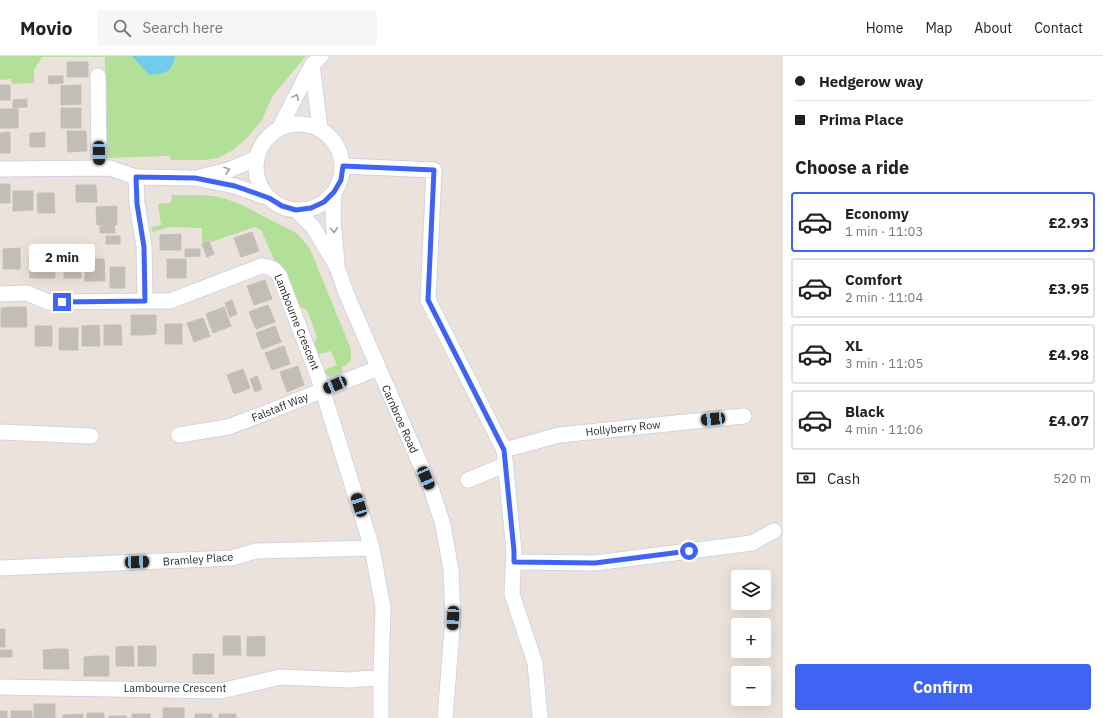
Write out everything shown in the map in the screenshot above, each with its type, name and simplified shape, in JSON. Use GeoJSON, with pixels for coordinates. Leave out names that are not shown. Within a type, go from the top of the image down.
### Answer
{"type":"FeatureCollection","features":[{"type":"Feature","properties":{"kind":"street"},"geometry":{"type":"LineString","coordinates":[[279,129],[317,60]]}},
{"type":"Feature","properties":{"kind":"street"},"geometry":{"type":"LineString","coordinates":[[317,60],[320,129]]}},
{"type":"Feature","properties":{"kind":"street"},"geometry":{"type":"LineString","coordinates":[[98,76],[99,168]]}},
{"type":"Feature","properties":{"kind":"street"},"geometry":{"type":"LineString","coordinates":[[269,198],[260,185],[256,170],[257,158],[261,146],[269,136],[279,129],[306,124],[320,129],[332,138],[340,151],[343,166],[434,170],[428,300],[504,450],[514,557],[512,594],[534,663],[540,718]]}},
{"type":"Feature","properties":{"kind":"street"},"geometry":{"type":"LineString","coordinates":[[195,178],[229,170],[257,158]]}},
{"type":"Feature","properties":{"kind":"street","name":"Carnbroe Road"},"geometry":{"type":"LineString","coordinates":[[269,198],[282,206],[296,210],[311,208],[324,202],[334,192],[341,180],[343,166]]}},
{"type":"Feature","properties":{"kind":"street"},"geometry":{"type":"LineString","coordinates":[[0,169],[110,168],[136,177],[195,178],[235,186],[269,198]]}},
{"type":"Feature","properties":{"kind":"street"},"geometry":{"type":"LineString","coordinates":[[0,294],[27,293],[48,302],[145,301],[144,247],[137,204],[136,177]]}},
{"type":"Feature","properties":{"kind":"street","name":"Carnbroe Road"},"geometry":{"type":"LineString","coordinates":[[334,192],[333,219],[337,267]]}},
{"type":"Feature","properties":{"kind":"street","name":"Carnbroe Road"},"geometry":{"type":"LineString","coordinates":[[296,210],[313,227],[337,267],[346,293],[432,491],[443,525],[451,570],[453,618],[445,718]]}},
{"type":"Feature","properties":{"kind":"street","name":"Lambourne Crescent"},"geometry":{"type":"LineString","coordinates":[[0,687],[222,691],[280,677],[350,680],[381,677],[383,607],[372,548],[323,390],[280,275],[268,266],[261,266],[170,301],[145,301]]}},
{"type":"Feature","properties":{"kind":"street","name":"Falstaff Way"},"geometry":{"type":"LineString","coordinates":[[179,435],[228,427],[378,368]]}},
{"type":"Feature","properties":{"kind":"street","name":"Hollyberry Row"},"geometry":{"type":"LineString","coordinates":[[504,450],[559,435],[744,416]]}},
{"type":"Feature","properties":{"kind":"street"},"geometry":{"type":"LineString","coordinates":[[0,432],[91,436]]}},
{"type":"Feature","properties":{"kind":"street"},"geometry":{"type":"LineString","coordinates":[[468,480],[505,465]]}},
{"type":"Feature","properties":{"kind":"street"},"geometry":{"type":"LineString","coordinates":[[514,557],[595,563],[752,543],[774,531]]}},
{"type":"Feature","properties":{"kind":"street","name":"Bramley Place"},"geometry":{"type":"LineString","coordinates":[[0,568],[232,558],[256,551],[372,548]]}},
{"type":"Feature","properties":{"kind":"street"},"geometry":{"type":"LineString","coordinates":[[381,677],[381,718]]}},
{"type":"Feature","properties":{"kind":"green space"},"geometry":{"type":"Polygon","coordinates":[[[0,56],[306,56],[272,97],[262,120],[248,137],[233,150],[218,158],[204,160],[171,160],[170,156],[106,158],[105,57],[42,57],[34,70],[34,83],[12,84],[11,79],[0,80],[0,56]]]}},
{"type":"Feature","properties":{"kind":"green space"},"geometry":{"type":"Polygon","coordinates":[[[172,195],[213,196],[226,199],[242,205],[298,234],[310,249],[351,349],[351,360],[346,366],[341,367],[343,372],[330,377],[322,371],[337,365],[331,351],[316,355],[313,346],[317,337],[307,310],[298,306],[276,264],[261,230],[255,227],[211,242],[209,240],[202,243],[202,228],[170,227],[152,232],[151,227],[161,225],[158,204],[171,203],[172,195]]]}},
{"type":"Feature","properties":{"kind":"water"},"geometry":{"type":"Polygon","coordinates":[[[132,56],[175,56],[172,66],[166,72],[149,75],[132,56]]]}},
{"type":"Feature","properties":{"kind":"building"},"geometry":{"type":"Polygon","coordinates":[[[67,62],[88,62],[88,77],[67,77],[67,62]]]}},
{"type":"Feature","properties":{"kind":"building"},"geometry":{"type":"Polygon","coordinates":[[[48,76],[63,76],[63,83],[49,84],[48,76]]]}},
{"type":"Feature","properties":{"kind":"building"},"geometry":{"type":"Polygon","coordinates":[[[0,85],[10,85],[10,100],[0,100],[0,85]]]}},
{"type":"Feature","properties":{"kind":"building"},"geometry":{"type":"Polygon","coordinates":[[[81,85],[81,104],[61,105],[61,86],[81,85]]]}},
{"type":"Feature","properties":{"kind":"building"},"geometry":{"type":"Polygon","coordinates":[[[27,99],[27,107],[13,108],[13,100],[27,99]]]}},
{"type":"Feature","properties":{"kind":"building"},"geometry":{"type":"Polygon","coordinates":[[[61,108],[81,108],[81,128],[61,128],[61,108]]]}},
{"type":"Feature","properties":{"kind":"building"},"geometry":{"type":"Polygon","coordinates":[[[0,109],[18,109],[18,128],[0,128],[0,109]]]}},
{"type":"Feature","properties":{"kind":"building"},"geometry":{"type":"Polygon","coordinates":[[[67,131],[86,131],[87,151],[68,152],[67,131]]]}},
{"type":"Feature","properties":{"kind":"building"},"geometry":{"type":"Polygon","coordinates":[[[10,132],[10,153],[0,153],[0,133],[10,132]]]}},
{"type":"Feature","properties":{"kind":"building"},"geometry":{"type":"Polygon","coordinates":[[[45,132],[45,147],[37,147],[37,133],[45,132]]]}},
{"type":"Feature","properties":{"kind":"building"},"geometry":{"type":"Polygon","coordinates":[[[30,133],[37,133],[37,147],[30,147],[30,133]]]}},
{"type":"Feature","properties":{"kind":"building"},"geometry":{"type":"Polygon","coordinates":[[[0,184],[10,184],[10,203],[0,203],[0,184]]]}},
{"type":"Feature","properties":{"kind":"building"},"geometry":{"type":"Polygon","coordinates":[[[76,185],[96,185],[97,202],[76,202],[76,185]]]}},
{"type":"Feature","properties":{"kind":"building"},"geometry":{"type":"Polygon","coordinates":[[[13,191],[33,191],[33,210],[13,211],[13,191]]]}},
{"type":"Feature","properties":{"kind":"building"},"geometry":{"type":"Polygon","coordinates":[[[37,193],[54,193],[55,213],[38,213],[37,193]]]}},
{"type":"Feature","properties":{"kind":"building"},"geometry":{"type":"Polygon","coordinates":[[[117,206],[117,225],[97,225],[96,207],[117,206]]]}},
{"type":"Feature","properties":{"kind":"building"},"geometry":{"type":"Polygon","coordinates":[[[114,225],[115,233],[100,233],[100,226],[114,225]]]}},
{"type":"Feature","properties":{"kind":"building"},"geometry":{"type":"Polygon","coordinates":[[[252,232],[259,251],[241,257],[234,238],[252,232]]]}},
{"type":"Feature","properties":{"kind":"building"},"geometry":{"type":"Polygon","coordinates":[[[181,234],[181,250],[160,250],[160,235],[181,234]]]}},
{"type":"Feature","properties":{"kind":"building"},"geometry":{"type":"Polygon","coordinates":[[[106,236],[120,236],[120,244],[106,244],[106,236]]]}},
{"type":"Feature","properties":{"kind":"building"},"geometry":{"type":"Polygon","coordinates":[[[209,241],[214,254],[207,257],[202,244],[209,241]]]}},
{"type":"Feature","properties":{"kind":"building"},"geometry":{"type":"Polygon","coordinates":[[[20,248],[20,269],[3,269],[3,249],[20,248]]]}},
{"type":"Feature","properties":{"kind":"building"},"geometry":{"type":"Polygon","coordinates":[[[185,249],[200,249],[200,256],[185,257],[185,249]]]}},
{"type":"Feature","properties":{"kind":"building"},"geometry":{"type":"Polygon","coordinates":[[[81,257],[81,278],[64,278],[64,258],[81,257]]]}},
{"type":"Feature","properties":{"kind":"building"},"geometry":{"type":"Polygon","coordinates":[[[29,258],[42,258],[42,278],[30,278],[29,258]]]}},
{"type":"Feature","properties":{"kind":"building"},"geometry":{"type":"Polygon","coordinates":[[[42,258],[55,258],[55,278],[42,278],[42,258]]]}},
{"type":"Feature","properties":{"kind":"building"},"geometry":{"type":"Polygon","coordinates":[[[85,259],[104,259],[105,281],[85,281],[85,259]]]}},
{"type":"Feature","properties":{"kind":"building"},"geometry":{"type":"Polygon","coordinates":[[[167,259],[186,259],[186,278],[167,278],[167,259]]]}},
{"type":"Feature","properties":{"kind":"building"},"geometry":{"type":"Polygon","coordinates":[[[110,267],[125,267],[125,288],[110,288],[110,267]]]}},
{"type":"Feature","properties":{"kind":"building"},"geometry":{"type":"Polygon","coordinates":[[[265,280],[272,299],[254,305],[247,286],[265,280]]]}},
{"type":"Feature","properties":{"kind":"building"},"geometry":{"type":"Polygon","coordinates":[[[232,300],[237,314],[230,317],[225,303],[232,300]]]}},
{"type":"Feature","properties":{"kind":"building"},"geometry":{"type":"Polygon","coordinates":[[[268,305],[275,322],[256,329],[249,312],[268,305]]]}},
{"type":"Feature","properties":{"kind":"building"},"geometry":{"type":"Polygon","coordinates":[[[14,307],[14,327],[1,327],[1,308],[14,307]]]}},
{"type":"Feature","properties":{"kind":"building"},"geometry":{"type":"Polygon","coordinates":[[[14,307],[26,307],[27,327],[14,327],[14,307]]]}},
{"type":"Feature","properties":{"kind":"building"},"geometry":{"type":"Polygon","coordinates":[[[224,307],[231,326],[213,333],[206,314],[224,307]]]}},
{"type":"Feature","properties":{"kind":"building"},"geometry":{"type":"Polygon","coordinates":[[[131,315],[144,315],[143,335],[131,335],[131,315]]]}},
{"type":"Feature","properties":{"kind":"building"},"geometry":{"type":"Polygon","coordinates":[[[144,315],[156,315],[156,334],[143,335],[144,315]]]}},
{"type":"Feature","properties":{"kind":"building"},"geometry":{"type":"Polygon","coordinates":[[[203,318],[210,336],[194,342],[187,323],[203,318]]]}},
{"type":"Feature","properties":{"kind":"building"},"geometry":{"type":"Polygon","coordinates":[[[165,324],[182,324],[182,344],[165,344],[165,324]]]}},
{"type":"Feature","properties":{"kind":"building"},"geometry":{"type":"Polygon","coordinates":[[[99,325],[100,346],[82,346],[82,326],[99,325]]]}},
{"type":"Feature","properties":{"kind":"building"},"geometry":{"type":"Polygon","coordinates":[[[104,325],[121,325],[122,345],[104,345],[104,325]]]}},
{"type":"Feature","properties":{"kind":"building"},"geometry":{"type":"Polygon","coordinates":[[[35,326],[52,326],[52,346],[35,346],[35,326]]]}},
{"type":"Feature","properties":{"kind":"building"},"geometry":{"type":"Polygon","coordinates":[[[275,326],[281,342],[262,349],[256,333],[275,326]]]}},
{"type":"Feature","properties":{"kind":"building"},"geometry":{"type":"Polygon","coordinates":[[[59,328],[78,328],[78,350],[59,350],[59,328]]]}},
{"type":"Feature","properties":{"kind":"building"},"geometry":{"type":"Polygon","coordinates":[[[284,346],[290,364],[272,370],[265,353],[284,346]]]}},
{"type":"Feature","properties":{"kind":"building"},"geometry":{"type":"Polygon","coordinates":[[[298,366],[304,385],[287,392],[280,372],[298,366]]]}},
{"type":"Feature","properties":{"kind":"building"},"geometry":{"type":"Polygon","coordinates":[[[243,369],[250,388],[234,394],[227,375],[243,369]]]}},
{"type":"Feature","properties":{"kind":"building"},"geometry":{"type":"Polygon","coordinates":[[[257,376],[262,389],[255,392],[250,379],[257,376]]]}},
{"type":"Feature","properties":{"kind":"building"},"geometry":{"type":"Polygon","coordinates":[[[0,629],[5,629],[5,647],[0,647],[0,629]]]}},
{"type":"Feature","properties":{"kind":"building"},"geometry":{"type":"Polygon","coordinates":[[[223,636],[240,636],[241,655],[223,655],[223,636]]]}},
{"type":"Feature","properties":{"kind":"building"},"geometry":{"type":"Polygon","coordinates":[[[265,636],[265,656],[247,656],[247,637],[265,636]]]}},
{"type":"Feature","properties":{"kind":"building"},"geometry":{"type":"Polygon","coordinates":[[[133,646],[134,666],[116,666],[116,647],[133,646]]]}},
{"type":"Feature","properties":{"kind":"building"},"geometry":{"type":"Polygon","coordinates":[[[138,646],[156,646],[156,666],[138,666],[138,646]]]}},
{"type":"Feature","properties":{"kind":"building"},"geometry":{"type":"Polygon","coordinates":[[[56,649],[68,649],[69,669],[56,669],[56,649]]]}},
{"type":"Feature","properties":{"kind":"building"},"geometry":{"type":"Polygon","coordinates":[[[56,649],[56,669],[44,669],[43,650],[56,649]]]}},
{"type":"Feature","properties":{"kind":"building"},"geometry":{"type":"Polygon","coordinates":[[[0,650],[12,650],[12,657],[0,657],[0,650]]]}},
{"type":"Feature","properties":{"kind":"building"},"geometry":{"type":"Polygon","coordinates":[[[193,654],[214,654],[214,674],[193,674],[193,654]]]}},
{"type":"Feature","properties":{"kind":"building"},"geometry":{"type":"Polygon","coordinates":[[[96,656],[109,656],[109,676],[97,676],[96,656]]]}},
{"type":"Feature","properties":{"kind":"building"},"geometry":{"type":"Polygon","coordinates":[[[96,656],[97,676],[84,676],[84,657],[96,656]]]}},
{"type":"Feature","properties":{"kind":"building"},"geometry":{"type":"Polygon","coordinates":[[[34,704],[55,704],[55,718],[34,718],[34,704]]]}},
{"type":"Feature","properties":{"kind":"building"},"geometry":{"type":"Polygon","coordinates":[[[163,708],[184,708],[184,718],[163,718],[163,708]]]}},
{"type":"Feature","properties":{"kind":"building"},"geometry":{"type":"Polygon","coordinates":[[[0,711],[7,711],[7,718],[0,718],[0,711]]]}},
{"type":"Feature","properties":{"kind":"building"},"geometry":{"type":"Polygon","coordinates":[[[11,711],[32,711],[32,718],[11,718],[11,711]]]}},
{"type":"Feature","properties":{"kind":"building"},"geometry":{"type":"Polygon","coordinates":[[[87,713],[104,713],[104,718],[87,718],[87,713]]]}},
{"type":"Feature","properties":{"kind":"building"},"geometry":{"type":"Polygon","coordinates":[[[83,714],[83,718],[63,718],[63,715],[83,714]]]}},
{"type":"Feature","properties":{"kind":"building"},"geometry":{"type":"Polygon","coordinates":[[[132,714],[150,714],[150,718],[132,718],[132,714]]]}},
{"type":"Feature","properties":{"kind":"building"},"geometry":{"type":"Polygon","coordinates":[[[195,714],[212,714],[212,718],[195,718],[195,714]]]}},
{"type":"Feature","properties":{"kind":"building"},"geometry":{"type":"Polygon","coordinates":[[[219,714],[236,714],[236,718],[219,718],[219,714]]]}},
{"type":"Feature","properties":{"kind":"building"},"geometry":{"type":"Polygon","coordinates":[[[109,716],[126,716],[126,718],[109,718],[109,716]]]}},
{"type":"Feature","properties":{"kind":"route"},"geometry":{"type":"LineString","coordinates":[[62,302],[145,301],[144,247],[137,204],[136,177],[195,178],[235,186],[269,198],[282,206],[296,210],[311,208],[324,202],[334,192],[341,180],[343,166],[434,170],[428,300],[504,450],[514,562],[595,563],[689,551]]}}]}
